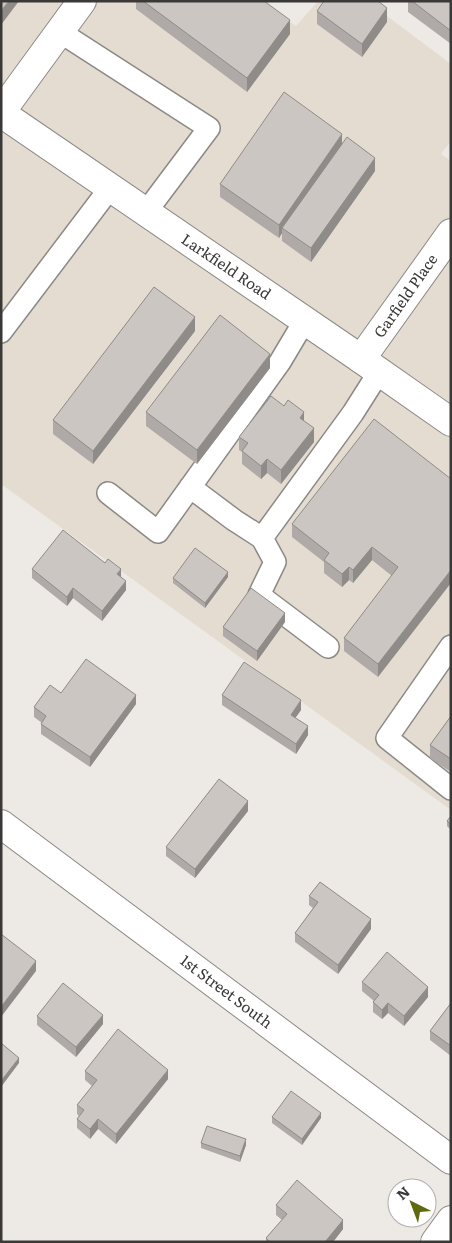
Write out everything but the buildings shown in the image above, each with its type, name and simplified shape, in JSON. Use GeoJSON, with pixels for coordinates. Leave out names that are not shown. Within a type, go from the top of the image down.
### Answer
{"type":"FeatureCollection","features":[{"type":"Feature","properties":{"kind":"street"},"geometry":{"type":"LineString","coordinates":[[1,112],[82,1]]}},
{"type":"Feature","properties":{"kind":"street","name":"Larkfield Road"},"geometry":{"type":"LineString","coordinates":[[1,112],[451,422]]}},
{"type":"Feature","properties":{"kind":"street","name":"Garfield Place"},"geometry":{"type":"LineString","coordinates":[[370,365],[451,232]]}},
{"type":"Feature","properties":{"kind":"street","name":"1st Street South"},"geometry":{"type":"LineString","coordinates":[[1,824],[451,1160]]}},
{"type":"Feature","properties":{"kind":"street"},"geometry":{"type":"LineString","coordinates":[[435,1242],[451,1220]]}},
{"type":"Feature","properties":{"kind":"lane"},"geometry":{"type":"LineString","coordinates":[[60,32],[208,128],[146,212]]}},
{"type":"Feature","properties":{"kind":"lane"},"geometry":{"type":"LineString","coordinates":[[1,332],[110,188]]}},
{"type":"Feature","properties":{"kind":"lane"},"geometry":{"type":"LineString","coordinates":[[108,493],[158,532],[280,362],[305,320]]}},
{"type":"Feature","properties":{"kind":"lane"},"geometry":{"type":"LineString","coordinates":[[262,538],[353,413],[370,365]]}},
{"type":"Feature","properties":{"kind":"lane"},"geometry":{"type":"LineString","coordinates":[[190,488],[262,538],[275,562],[258,595],[328,647]]}},
{"type":"Feature","properties":{"kind":"lane"},"geometry":{"type":"LineString","coordinates":[[451,646],[386,738],[451,789]]}},
{"type":"Feature","properties":{"kind":"shaded area"},"geometry":{"type":"Polygon","coordinates":[[[1,1],[261,1],[296,26],[318,1],[367,1],[451,64],[451,141],[441,154],[451,161],[451,810],[1,484],[1,1]]]}}]}
